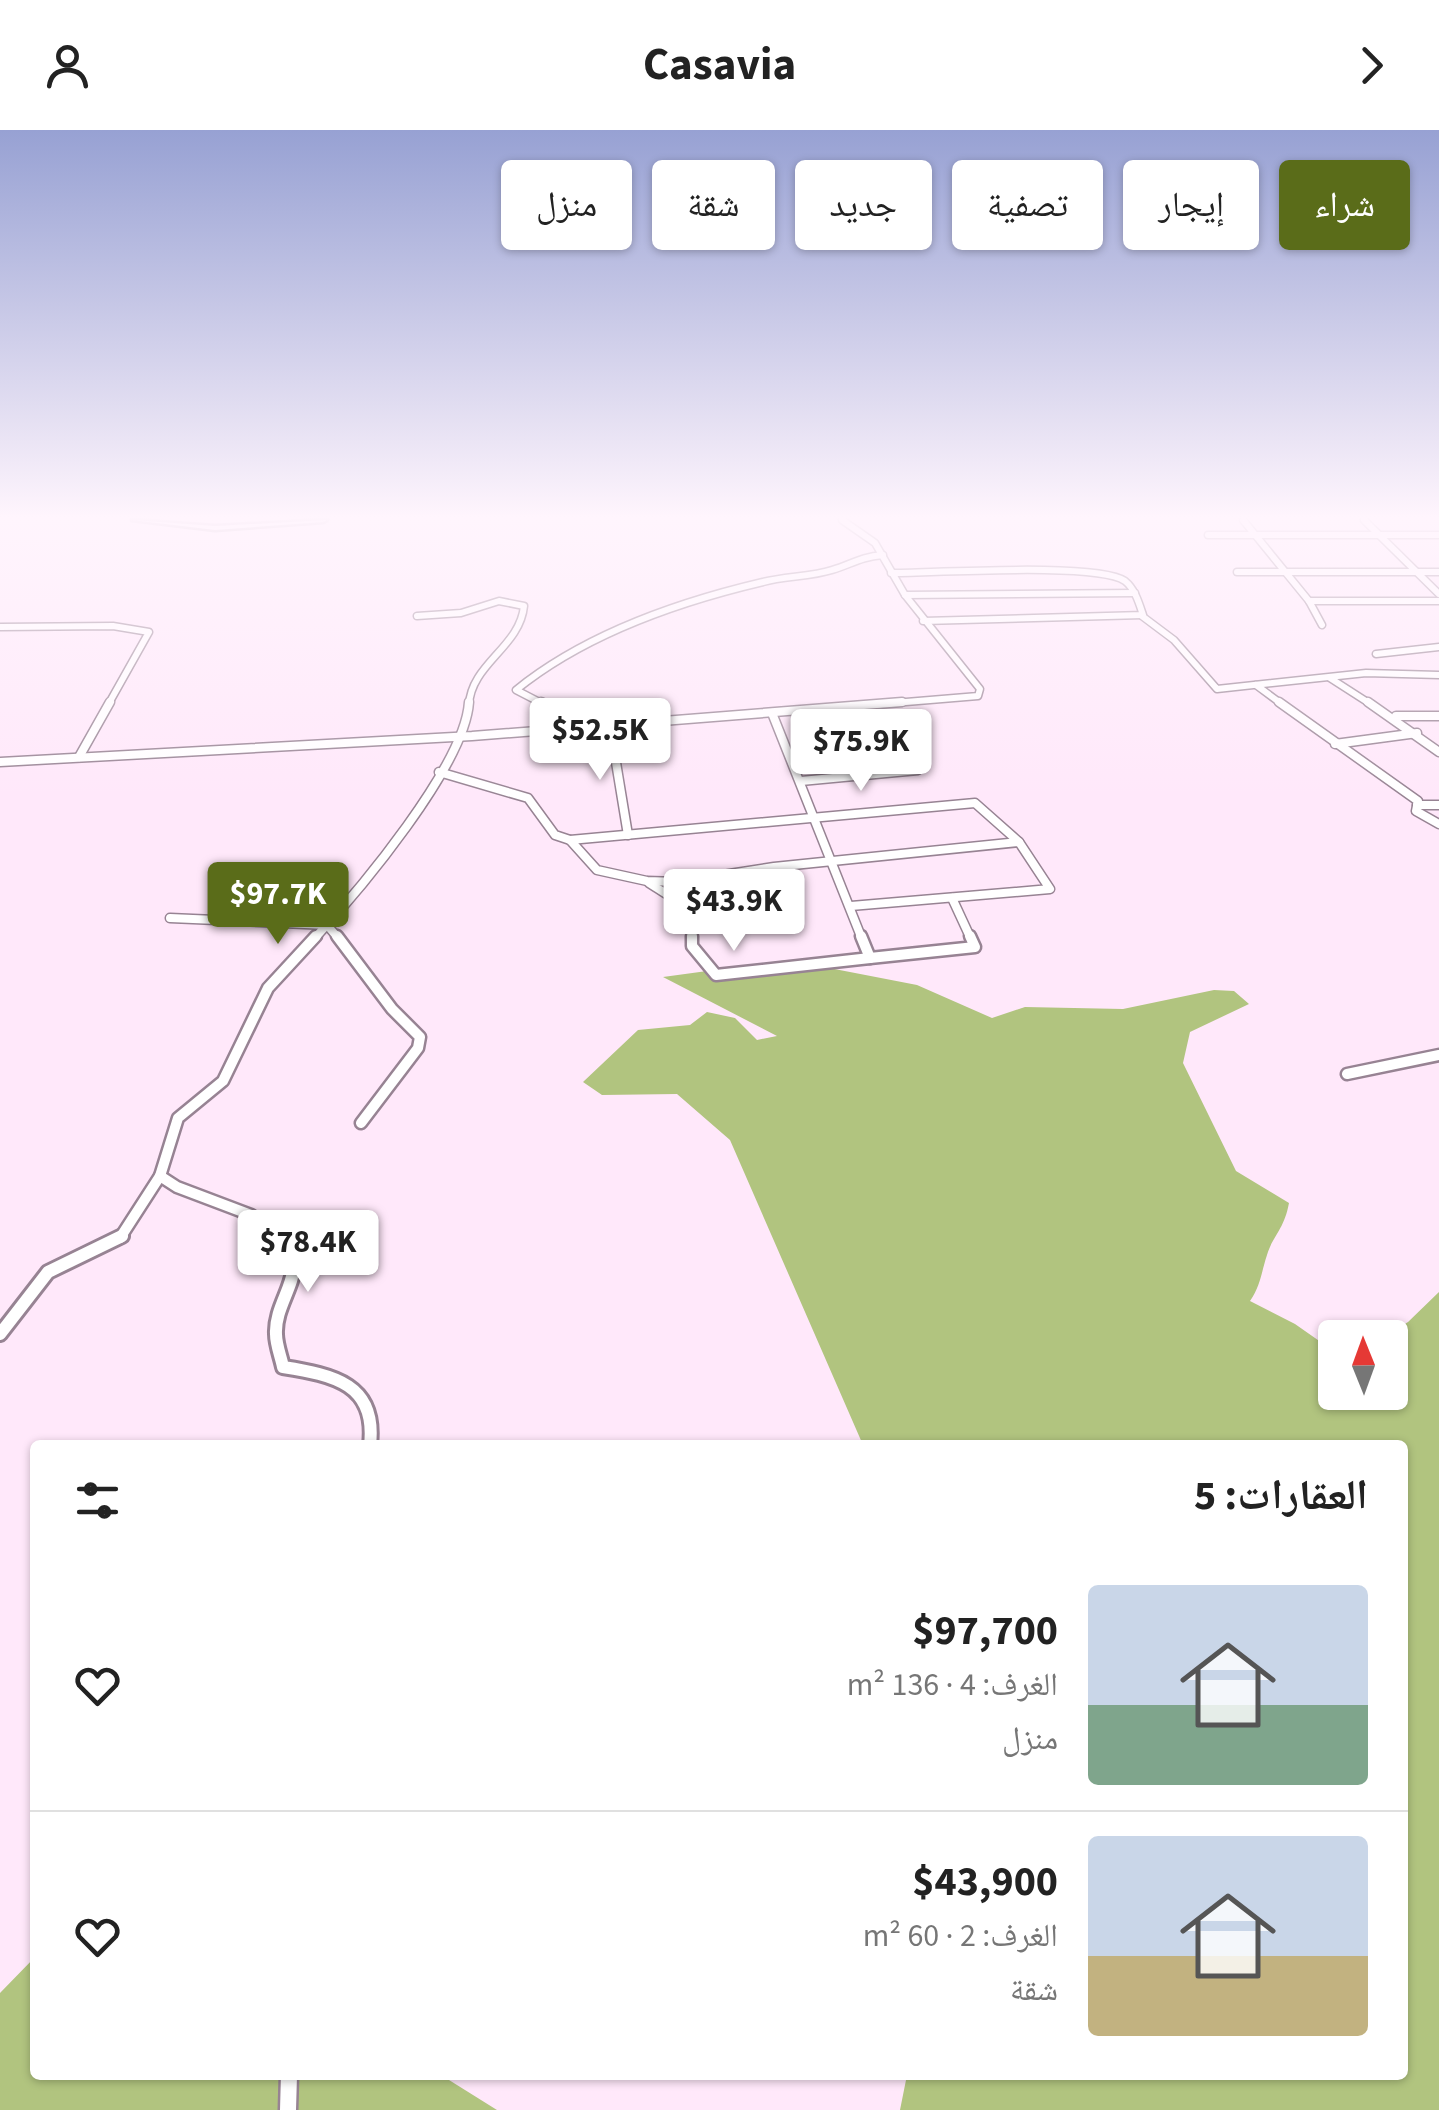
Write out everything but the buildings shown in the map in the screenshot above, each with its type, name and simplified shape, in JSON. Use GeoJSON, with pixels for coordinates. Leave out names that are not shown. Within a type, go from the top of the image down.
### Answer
{"type":"FeatureCollection","features":[{"type":"Feature","properties":{"kind":"street"},"geometry":{"type":"LineString","coordinates":[[417,616],[466,612]]}},
{"type":"Feature","properties":{"kind":"street"},"geometry":{"type":"LineString","coordinates":[[0,1334],[48,1272],[120,1240],[160,1176],[178,1118],[223,1082],[262,1008],[268,988],[327,925],[435,788],[439,772],[468,719],[470,687],[522,626],[523,612]]}},
{"type":"Feature","properties":{"kind":"street"},"geometry":{"type":"LineString","coordinates":[[545,730],[545,704],[519,693],[519,686],[615,631],[663,612]]}},
{"type":"Feature","properties":{"kind":"street"},"geometry":{"type":"LineString","coordinates":[[0,762],[610,726],[978,696],[978,687],[916,612]]}},
{"type":"Feature","properties":{"kind":"street"},"geometry":{"type":"LineString","coordinates":[[1141,612],[1174,640],[1217,689],[1366,673],[1439,675]]}},
{"type":"Feature","properties":{"kind":"street"},"geometry":{"type":"LineString","coordinates":[[1316,612],[1322,625]]}},
{"type":"Feature","properties":{"kind":"street"},"geometry":{"type":"LineString","coordinates":[[923,621],[1142,616]]}},
{"type":"Feature","properties":{"kind":"street"},"geometry":{"type":"LineString","coordinates":[[0,627],[42,631],[130,628],[149,632],[79,757]]}},
{"type":"Feature","properties":{"kind":"street"},"geometry":{"type":"LineString","coordinates":[[1376,654],[1439,647]]}},
{"type":"Feature","properties":{"kind":"street"},"geometry":{"type":"LineString","coordinates":[[1330,677],[1369,705],[1396,716],[1439,752]]}},
{"type":"Feature","properties":{"kind":"street"},"geometry":{"type":"LineString","coordinates":[[1256,684],[1335,744],[1376,768],[1418,801],[1416,811],[1439,824]]}},
{"type":"Feature","properties":{"kind":"street"},"geometry":{"type":"LineString","coordinates":[[772,713],[870,958]]}},
{"type":"Feature","properties":{"kind":"street"},"geometry":{"type":"LineString","coordinates":[[1396,716],[1439,716]]}},
{"type":"Feature","properties":{"kind":"street"},"geometry":{"type":"LineString","coordinates":[[610,726],[628,835]]}},
{"type":"Feature","properties":{"kind":"street"},"geometry":{"type":"LineString","coordinates":[[1335,744],[1417,733]]}},
{"type":"Feature","properties":{"kind":"street"},"geometry":{"type":"LineString","coordinates":[[801,781],[918,770]]}},
{"type":"Feature","properties":{"kind":"street"},"geometry":{"type":"LineString","coordinates":[[439,772],[528,798],[555,835],[570,840],[974,802],[1018,842],[1050,890],[851,906]]}},
{"type":"Feature","properties":{"kind":"street"},"geometry":{"type":"LineString","coordinates":[[1417,806],[1439,806]]}},
{"type":"Feature","properties":{"kind":"street"},"geometry":{"type":"LineString","coordinates":[[570,840],[597,870],[647,881],[678,882],[707,875],[1018,842]]}},
{"type":"Feature","properties":{"kind":"street"},"geometry":{"type":"LineString","coordinates":[[647,881],[688,909],[694,919],[692,946],[716,975],[975,947],[952,898]]}},
{"type":"Feature","properties":{"kind":"street"},"geometry":{"type":"LineString","coordinates":[[170,918],[327,925],[360,962],[392,1010],[420,1036],[418,1048],[361,1123]]}},
{"type":"Feature","properties":{"kind":"street"},"geometry":{"type":"LineString","coordinates":[[1346,1074],[1439,1055]]}},
{"type":"Feature","properties":{"kind":"street"},"geometry":{"type":"LineString","coordinates":[[160,1176],[177,1187],[251,1215],[291,1247],[295,1266],[275,1332],[283,1368],[346,1382],[367,1405],[372,1420],[370,1440]]}},
{"type":"Feature","properties":{"kind":"street"},"geometry":{"type":"LineString","coordinates":[[288,2080],[288,2110]]}},
{"type":"Feature","properties":{"kind":"green space"},"geometry":{"type":"Polygon","coordinates":[[[788,960],[917,985],[992,1018],[1025,1007],[1123,1009],[1214,990],[1234,991],[1249,1004],[1190,1032],[1183,1063],[1236,1171],[1289,1203],[1250,1301],[1318,1340],[1318,1410],[1408,1410],[1408,1322],[1439,1292],[1439,2110],[900,2110],[906,2080],[1408,2080],[1408,1440],[861,1440],[730,1140],[677,1094],[602,1095],[583,1082],[638,1030],[690,1025],[707,1012],[735,1018],[757,1040],[777,1036],[663,977],[788,960]]]}},
{"type":"Feature","properties":{"kind":"green space"},"geometry":{"type":"Polygon","coordinates":[[[30,1962],[30,2080],[449,2080],[497,2110],[0,2110],[0,1993],[30,1962]]]}}]}
